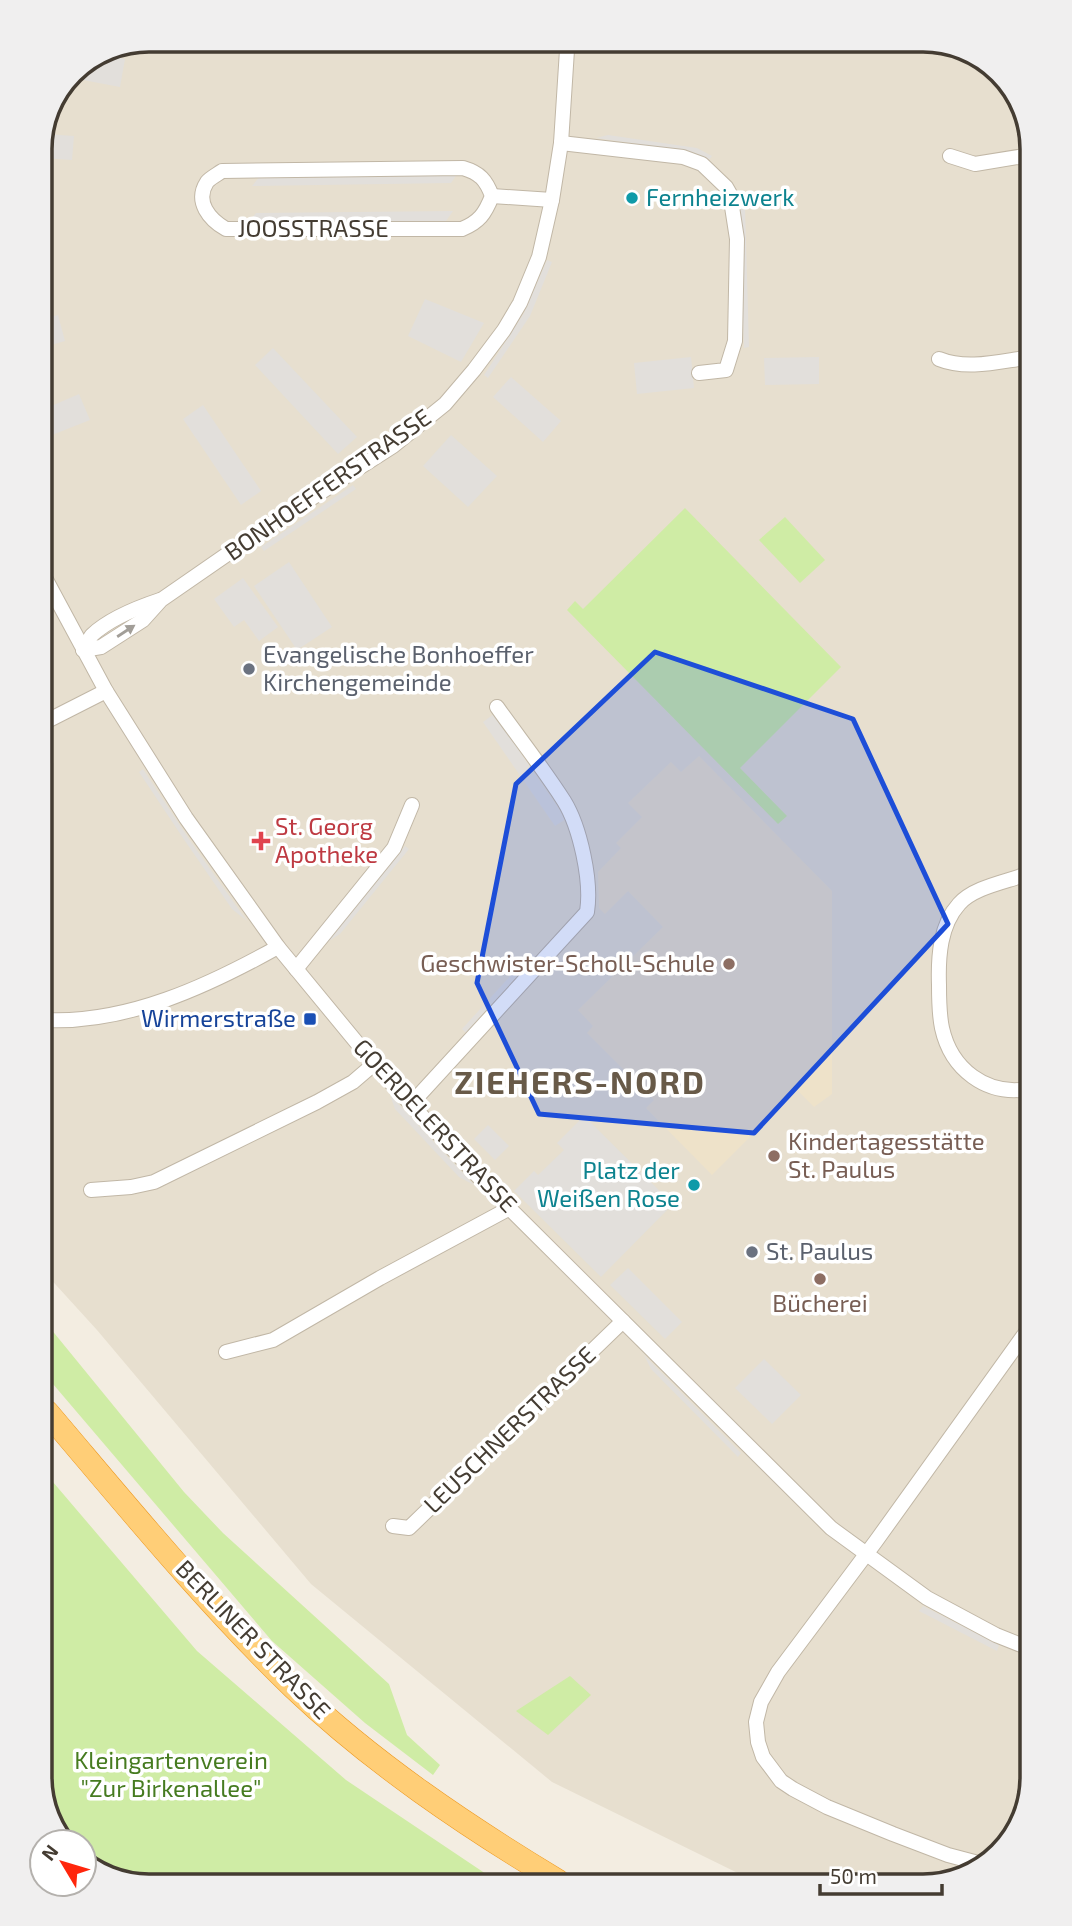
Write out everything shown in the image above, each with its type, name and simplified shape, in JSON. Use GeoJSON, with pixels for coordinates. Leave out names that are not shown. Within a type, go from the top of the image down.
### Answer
{"type":"FeatureCollection","features":[{"type":"Feature","properties":{"kind":"highway","name":"BERLINER STRASSE"},"geometry":{"type":"LineString","coordinates":[[53,1419],[205,1596],[296,1690],[394,1772],[485,1836],[546,1874]]}},
{"type":"Feature","properties":{"kind":"street","name":"BONHOEFFERSTRASSE"},"geometry":{"type":"LineString","coordinates":[[83,650],[101,647],[143,621],[161,600],[262,530],[393,446],[445,404],[489,352],[520,303],[539,257],[561,143],[567,53]]}},
{"type":"Feature","properties":{"kind":"street"},"geometry":{"type":"LineString","coordinates":[[561,143],[683,157],[702,164],[726,187],[730,194],[737,239],[735,341],[726,370],[699,373]]}},
{"type":"Feature","properties":{"kind":"street"},"geometry":{"type":"LineString","coordinates":[[950,156],[975,164],[1020,157]]}},
{"type":"Feature","properties":{"kind":"street","name":"JOOSSTRASSE"},"geometry":{"type":"LineString","coordinates":[[463,168],[477,172],[487,184],[492,196],[486,212],[476,223],[461,229],[226,229],[212,221],[204,209],[203,196],[208,181],[222,172],[463,168]]}},
{"type":"Feature","properties":{"kind":"street"},"geometry":{"type":"LineString","coordinates":[[492,196],[552,200]]}},
{"type":"Feature","properties":{"kind":"street"},"geometry":{"type":"LineString","coordinates":[[940,359],[952,365],[966,365],[1020,358]]}},
{"type":"Feature","properties":{"kind":"street","name":"GOERDELERSTRASSE"},"geometry":{"type":"LineString","coordinates":[[53,593],[106,691],[186,818],[278,947],[374,1064],[510,1208],[823,1520],[866,1555],[927,1598],[996,1635],[1020,1645]]}},
{"type":"Feature","properties":{"kind":"street"},"geometry":{"type":"LineString","coordinates":[[53,718],[106,691]]}},
{"type":"Feature","properties":{"kind":"street"},"geometry":{"type":"LineString","coordinates":[[411,1104],[587,912],[587,872],[578,836],[565,803],[497,707]]}},
{"type":"Feature","properties":{"kind":"street"},"geometry":{"type":"LineString","coordinates":[[296,969],[394,848],[412,805]]}},
{"type":"Feature","properties":{"kind":"street"},"geometry":{"type":"LineString","coordinates":[[1020,877],[972,894],[960,902],[945,928],[938,975],[942,1029],[948,1047],[957,1061],[965,1071],[988,1086],[1020,1090]]}},
{"type":"Feature","properties":{"kind":"street"},"geometry":{"type":"LineString","coordinates":[[53,1019],[103,1016],[147,1005],[227,975],[278,947]]}},
{"type":"Feature","properties":{"kind":"street"},"geometry":{"type":"LineString","coordinates":[[92,1190],[154,1182],[317,1102],[353,1082],[374,1064]]}},
{"type":"Feature","properties":{"kind":"street"},"geometry":{"type":"LineString","coordinates":[[226,1352],[273,1340],[325,1308],[510,1208]]}},
{"type":"Feature","properties":{"kind":"street","name":"LEUSCHNERSTRASSE"},"geometry":{"type":"LineString","coordinates":[[393,1526],[409,1528],[623,1321]]}},
{"type":"Feature","properties":{"kind":"street"},"geometry":{"type":"LineString","coordinates":[[970,1861],[948,1856],[822,1805],[781,1781],[767,1764],[760,1749],[756,1721],[768,1687],[1020,1341]]}},
{"type":"Feature","properties":{"kind":"highlighted area"},"geometry":{"type":"Polygon","coordinates":[[[655,652],[853,719],[948,924],[754,1133],[539,1114],[477,983],[516,784],[655,652]]]}},
{"type":"Feature","properties":{"kind":"shaded area"},"geometry":{"type":"Polygon","coordinates":[[[137,53],[929,53],[960,60],[982,72],[1007,101],[1018,130],[1020,149],[1020,1777],[1016,1802],[1003,1831],[982,1854],[942,1872],[739,1874],[552,1782],[311,1584],[97,1330],[53,1282],[53,143],[62,106],[72,90],[85,76],[101,65],[137,53]]]}},
{"type":"Feature","properties":{"kind":"shaded area"},"geometry":{"type":"Polygon","coordinates":[[[119,58],[125,59],[120,87],[83,80],[101,65],[119,58]]]}},
{"type":"Feature","properties":{"kind":"shaded area"},"geometry":{"type":"Polygon","coordinates":[[[54,135],[74,136],[72,160],[53,159],[54,135]]]}},
{"type":"Feature","properties":{"kind":"shaded area"},"geometry":{"type":"Polygon","coordinates":[[[608,135],[697,148],[712,156],[709,160],[686,151],[596,138],[608,135]]]}},
{"type":"Feature","properties":{"kind":"shaded area"},"geometry":{"type":"Polygon","coordinates":[[[458,173],[451,183],[252,186],[261,175],[458,173]]]}},
{"type":"Feature","properties":{"kind":"shaded area"},"geometry":{"type":"Polygon","coordinates":[[[739,206],[745,206],[749,347],[744,348],[739,206]]]}},
{"type":"Feature","properties":{"kind":"shaded area"},"geometry":{"type":"Polygon","coordinates":[[[453,211],[446,221],[247,224],[256,213],[453,211]]]}},
{"type":"Feature","properties":{"kind":"shaded area"},"geometry":{"type":"Polygon","coordinates":[[[547,260],[552,262],[530,316],[488,378],[484,375],[524,313],[547,260]]]}},
{"type":"Feature","properties":{"kind":"shaded area"},"geometry":{"type":"Polygon","coordinates":[[[425,299],[484,323],[461,362],[408,336],[425,299]]]}},
{"type":"Feature","properties":{"kind":"shaded area"},"geometry":{"type":"Polygon","coordinates":[[[58,315],[65,341],[53,344],[53,316],[58,315]]]}},
{"type":"Feature","properties":{"kind":"shaded area"},"geometry":{"type":"Polygon","coordinates":[[[273,348],[357,437],[338,454],[255,365],[273,348]]]}},
{"type":"Feature","properties":{"kind":"shaded area"},"geometry":{"type":"Polygon","coordinates":[[[691,357],[694,388],[637,394],[634,363],[691,357]]]}},
{"type":"Feature","properties":{"kind":"shaded area"},"geometry":{"type":"Polygon","coordinates":[[[819,357],[819,384],[765,385],[764,358],[819,357]]]}},
{"type":"Feature","properties":{"kind":"shaded area"},"geometry":{"type":"Polygon","coordinates":[[[511,377],[561,421],[543,442],[493,397],[511,377]]]}},
{"type":"Feature","properties":{"kind":"shaded area"},"geometry":{"type":"Polygon","coordinates":[[[79,394],[90,420],[53,435],[53,405],[79,394]]]}},
{"type":"Feature","properties":{"kind":"shaded area"},"geometry":{"type":"Polygon","coordinates":[[[203,405],[261,491],[241,505],[183,419],[203,405]]]}},
{"type":"Feature","properties":{"kind":"shaded area"},"geometry":{"type":"Polygon","coordinates":[[[451,435],[497,476],[468,507],[423,466],[451,435]]]}},
{"type":"Feature","properties":{"kind":"shaded area"},"geometry":{"type":"Polygon","coordinates":[[[353,485],[356,489],[264,551],[261,547],[353,485]]]}},
{"type":"Feature","properties":{"kind":"shaded area"},"geometry":{"type":"Polygon","coordinates":[[[289,562],[332,627],[297,650],[254,586],[289,562]]]}},
{"type":"Feature","properties":{"kind":"shaded area"},"geometry":{"type":"Polygon","coordinates":[[[243,578],[278,627],[259,641],[244,620],[234,627],[214,599],[243,578]]]}},
{"type":"Feature","properties":{"kind":"shaded area"},"geometry":{"type":"Polygon","coordinates":[[[494,714],[566,819],[555,826],[483,722],[494,714]]]}},
{"type":"Feature","properties":{"kind":"shaded area","name":"Geschwister-Scholl-Schule"},"geometry":{"type":"Polygon","coordinates":[[[699,756],[832,891],[832,1094],[814,1107],[797,1090],[712,1175],[646,1108],[654,1100],[587,1033],[593,1026],[578,1010],[663,927],[628,891],[605,914],[599,908],[598,872],[621,848],[616,843],[642,817],[628,803],[671,762],[681,772],[699,756]]]}},
{"type":"Feature","properties":{"kind":"shaded area"},"geometry":{"type":"Polygon","coordinates":[[[143,769],[247,921],[232,909],[185,841],[139,772],[143,769]]]}},
{"type":"Feature","properties":{"kind":"shaded area"},"geometry":{"type":"Polygon","coordinates":[[[405,846],[409,849],[340,934],[326,943],[405,846]]]}},
{"type":"Feature","properties":{"kind":"shaded area"},"geometry":{"type":"Polygon","coordinates":[[[531,953],[535,957],[466,1033],[462,1029],[531,953]]]}},
{"type":"Feature","properties":{"kind":"shaded area"},"geometry":{"type":"Polygon","coordinates":[[[390,1095],[474,1185],[459,1177],[395,1109],[390,1095]]]}},
{"type":"Feature","properties":{"kind":"shaded area"},"geometry":{"type":"Polygon","coordinates":[[[584,1116],[673,1204],[601,1277],[514,1191],[534,1171],[538,1175],[564,1150],[557,1143],[584,1116]]]}},
{"type":"Feature","properties":{"kind":"shaded area"},"geometry":{"type":"Polygon","coordinates":[[[488,1125],[509,1146],[495,1160],[474,1139],[488,1125]]]}},
{"type":"Feature","properties":{"kind":"shaded area"},"geometry":{"type":"Polygon","coordinates":[[[628,1268],[682,1322],[665,1339],[610,1285],[628,1268]]]}},
{"type":"Feature","properties":{"kind":"shaded area"},"geometry":{"type":"Polygon","coordinates":[[[644,1355],[741,1453],[738,1457],[651,1369],[644,1355]]]}},
{"type":"Feature","properties":{"kind":"shaded area"},"geometry":{"type":"Polygon","coordinates":[[[764,1359],[801,1395],[772,1424],[735,1388],[764,1359]]]}},
{"type":"Feature","properties":{"kind":"shaded area"},"geometry":{"type":"Polygon","coordinates":[[[923,1606],[999,1645],[997,1651],[919,1611],[923,1606]]]}},
{"type":"Feature","properties":{"kind":"green space"},"geometry":{"type":"Polygon","coordinates":[[[685,508],[841,667],[740,768],[787,816],[778,824],[567,610],[575,601],[583,609],[685,508]]]}},
{"type":"Feature","properties":{"kind":"green space"},"geometry":{"type":"Polygon","coordinates":[[[785,517],[825,560],[800,583],[759,540],[785,517]]]}},
{"type":"Feature","properties":{"kind":"green space"},"geometry":{"type":"Polygon","coordinates":[[[53,1332],[184,1492],[223,1533],[389,1684],[407,1735],[440,1765],[433,1775],[365,1723],[272,1641],[53,1384],[53,1332]]]}},
{"type":"Feature","properties":{"kind":"green space","name":"Kleingartenverein \"Zur Birkenallee\""},"geometry":{"type":"Polygon","coordinates":[[[53,1482],[197,1651],[346,1780],[485,1873],[143,1873],[130,1872],[98,1859],[98,1828],[67,1828],[54,1796],[53,1482]]]}},
{"type":"Feature","properties":{"kind":"green space"},"geometry":{"type":"Polygon","coordinates":[[[570,1676],[591,1695],[548,1735],[516,1711],[570,1676]]]}},
{"type":"Feature","properties":{"kind":"place","name":"Fernheizwerk"},"geometry":{"type":"Point","coordinates":[632,198]}},
{"type":"Feature","properties":{"kind":"place","name":"Evangelische Bonhoeffer Kirchengemeinde"},"geometry":{"type":"Point","coordinates":[249,669]}},
{"type":"Feature","properties":{"kind":"place","name":"St. Georg Apotheke"},"geometry":{"type":"Point","coordinates":[261,841]}},
{"type":"Feature","properties":{"kind":"place","name":"Geschwister-Scholl-Schule"},"geometry":{"type":"Point","coordinates":[729,964]}},
{"type":"Feature","properties":{"kind":"place","name":"Wirmerstraße"},"geometry":{"type":"Point","coordinates":[310,1019]}},
{"type":"Feature","properties":{"kind":"place","name":"Kindertagesstätte St. Paulus"},"geometry":{"type":"Point","coordinates":[774,1156]}},
{"type":"Feature","properties":{"kind":"place","name":"Platz der Weißen Rose"},"geometry":{"type":"Point","coordinates":[694,1185]}},
{"type":"Feature","properties":{"kind":"place","name":"St. Paulus"},"geometry":{"type":"Point","coordinates":[752,1252]}},
{"type":"Feature","properties":{"kind":"place","name":"Bücherei"},"geometry":{"type":"Point","coordinates":[820,1279]}},
{"type":"Feature","properties":{"kind":"district","name":"ZIEHERS-NORD"},"geometry":{"type":"Point","coordinates":[580,1083]}}]}
